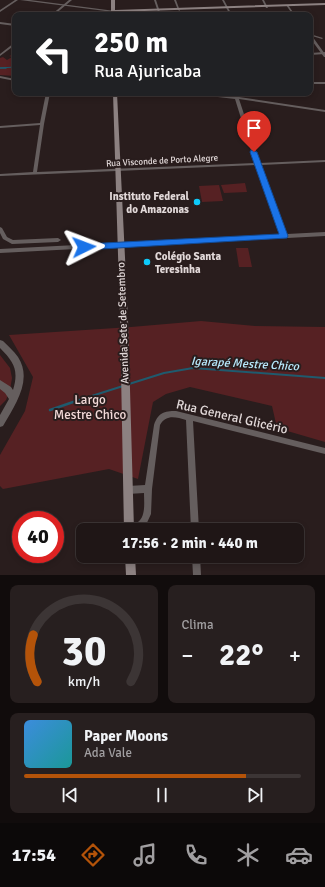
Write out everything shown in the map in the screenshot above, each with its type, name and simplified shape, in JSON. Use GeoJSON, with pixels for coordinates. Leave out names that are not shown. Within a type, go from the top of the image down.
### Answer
{"type":"FeatureCollection","features":[{"type":"Feature","properties":{"kind":"main road"},"geometry":{"type":"LineString","coordinates":[[112,0],[113,12]]}},
{"type":"Feature","properties":{"kind":"main road"},"geometry":{"type":"LineString","coordinates":[[128,12],[325,4]]}},
{"type":"Feature","properties":{"kind":"main road","name":"Avenida Sete de Setembro"},"geometry":{"type":"LineString","coordinates":[[115,96],[124,319],[130,523]]}},
{"type":"Feature","properties":{"kind":"main road"},"geometry":{"type":"LineString","coordinates":[[130,563],[131,575]]}},
{"type":"Feature","properties":{"kind":"street"},"geometry":{"type":"LineString","coordinates":[[0,11],[17,0]]}},
{"type":"Feature","properties":{"kind":"street"},"geometry":{"type":"LineString","coordinates":[[22,0],[106,12]]}},
{"type":"Feature","properties":{"kind":"street"},"geometry":{"type":"LineString","coordinates":[[56,12],[71,0]]}},
{"type":"Feature","properties":{"kind":"street"},"geometry":{"type":"LineString","coordinates":[[155,0],[159,10]]}},
{"type":"Feature","properties":{"kind":"street"},"geometry":{"type":"LineString","coordinates":[[175,0],[179,10]]}},
{"type":"Feature","properties":{"kind":"street"},"geometry":{"type":"LineString","coordinates":[[222,0],[229,12]]}},
{"type":"Feature","properties":{"kind":"street"},"geometry":{"type":"LineString","coordinates":[[263,0],[267,7]]}},
{"type":"Feature","properties":{"kind":"street"},"geometry":{"type":"LineString","coordinates":[[287,6],[292,12]]}},
{"type":"Feature","properties":{"kind":"street"},"geometry":{"type":"LineString","coordinates":[[0,23],[12,25]]}},
{"type":"Feature","properties":{"kind":"street"},"geometry":{"type":"LineString","coordinates":[[313,35],[324,37]]}},
{"type":"Feature","properties":{"kind":"street"},"geometry":{"type":"LineString","coordinates":[[324,37],[314,42],[324,54]]}},
{"type":"Feature","properties":{"kind":"street"},"geometry":{"type":"LineString","coordinates":[[0,55],[12,46]]}},
{"type":"Feature","properties":{"kind":"street"},"geometry":{"type":"LineString","coordinates":[[313,54],[324,54]]}},
{"type":"Feature","properties":{"kind":"street"},"geometry":{"type":"LineString","coordinates":[[0,77],[12,79]]}},
{"type":"Feature","properties":{"kind":"street"},"geometry":{"type":"LineString","coordinates":[[313,83],[325,83]]}},
{"type":"Feature","properties":{"kind":"street"},"geometry":{"type":"LineString","coordinates":[[35,174],[47,96]]}},
{"type":"Feature","properties":{"kind":"street"},"geometry":{"type":"LineString","coordinates":[[223,96],[232,96]]}},
{"type":"Feature","properties":{"kind":"street"},"geometry":{"type":"LineString","coordinates":[[223,96],[325,111]]}},
{"type":"Feature","properties":{"kind":"street"},"geometry":{"type":"LineString","coordinates":[[237,98],[258,164],[284,236]]}},
{"type":"Feature","properties":{"kind":"street"},"geometry":{"type":"LineString","coordinates":[[0,128],[42,124]]}},
{"type":"Feature","properties":{"kind":"street","name":"Rua Visconde de Porto Alegre"},"geometry":{"type":"LineString","coordinates":[[0,175],[325,161]]}},
{"type":"Feature","properties":{"kind":"street"},"geometry":{"type":"LineString","coordinates":[[0,229],[5,238],[12,242],[58,240]]}},
{"type":"Feature","properties":{"kind":"street"},"geometry":{"type":"LineString","coordinates":[[0,251],[325,234]]}},
{"type":"Feature","properties":{"kind":"street"},"geometry":{"type":"LineString","coordinates":[[0,342],[18,366],[19,384],[14,398],[0,423]]}},
{"type":"Feature","properties":{"kind":"street"},"geometry":{"type":"LineString","coordinates":[[0,384],[8,390],[14,398]]}},
{"type":"Feature","properties":{"kind":"street","name":"Rua General Glicério"},"geometry":{"type":"LineString","coordinates":[[143,523],[146,519],[148,508],[148,489],[159,419],[163,415],[169,414],[189,418],[325,451]]}},
{"type":"Feature","properties":{"kind":"street"},"geometry":{"type":"LineString","coordinates":[[189,418],[195,523]]}},
{"type":"Feature","properties":{"kind":"street"},"geometry":{"type":"LineString","coordinates":[[128,488],[148,489]]}},
{"type":"Feature","properties":{"kind":"street"},"geometry":{"type":"LineString","coordinates":[[196,563],[197,575]]}},
{"type":"Feature","properties":{"kind":"green space"},"geometry":{"type":"Polygon","coordinates":[[[3,57],[7,60],[12,57],[12,76],[0,75],[0,58],[3,57]]]}},
{"type":"Feature","properties":{"kind":"green space"},"geometry":{"type":"Polygon","coordinates":[[[245,183],[247,192],[224,193],[221,185],[245,183]]]}},
{"type":"Feature","properties":{"kind":"green space"},"geometry":{"type":"Polygon","coordinates":[[[219,185],[223,201],[202,202],[199,186],[219,185]]]}},
{"type":"Feature","properties":{"kind":"green space"},"geometry":{"type":"Polygon","coordinates":[[[236,248],[248,248],[252,267],[239,267],[236,248]]]}},
{"type":"Feature","properties":{"kind":"green space","name":"Largo Mestre Chico"},"geometry":{"type":"Polygon","coordinates":[[[201,321],[255,326],[325,327],[325,442],[277,428],[272,406],[190,387],[166,394],[153,402],[138,479],[109,469],[3,489],[0,486],[0,455],[25,411],[33,377],[9,335],[201,321]]]}},
{"type":"Feature","properties":{"kind":"green space"},"geometry":{"type":"Polygon","coordinates":[[[0,355],[10,368],[12,378],[10,390],[6,400],[0,406],[0,355]]]}},
{"type":"Feature","properties":{"kind":"waterway"},"geometry":{"type":"LineString","coordinates":[[6,68],[0,68],[12,67]]}},
{"type":"Feature","properties":{"kind":"waterway","name":"Igarapé Mestre Chico"},"geometry":{"type":"LineString","coordinates":[[129,384],[164,373],[193,368],[325,378]]}},
{"type":"Feature","properties":{"kind":"waterway","name":"Igarapé Mestre Chico"},"geometry":{"type":"LineString","coordinates":[[77,401],[123,386]]}},
{"type":"Feature","properties":{"kind":"waterway","name":"Igarapé Mestre Chico"},"geometry":{"type":"LineString","coordinates":[[50,410],[77,401]]}},
{"type":"Feature","properties":{"kind":"place","name":"Instituto Federal do Amazonas"},"geometry":{"type":"Point","coordinates":[197,202]}},
{"type":"Feature","properties":{"kind":"place","name":"Colégio Santa Teresinha"},"geometry":{"type":"Point","coordinates":[147,262]}},
{"type":"Feature","properties":{"kind":"route"},"geometry":{"type":"LineString","coordinates":[[84,247],[284,236],[254,152]]}}]}
